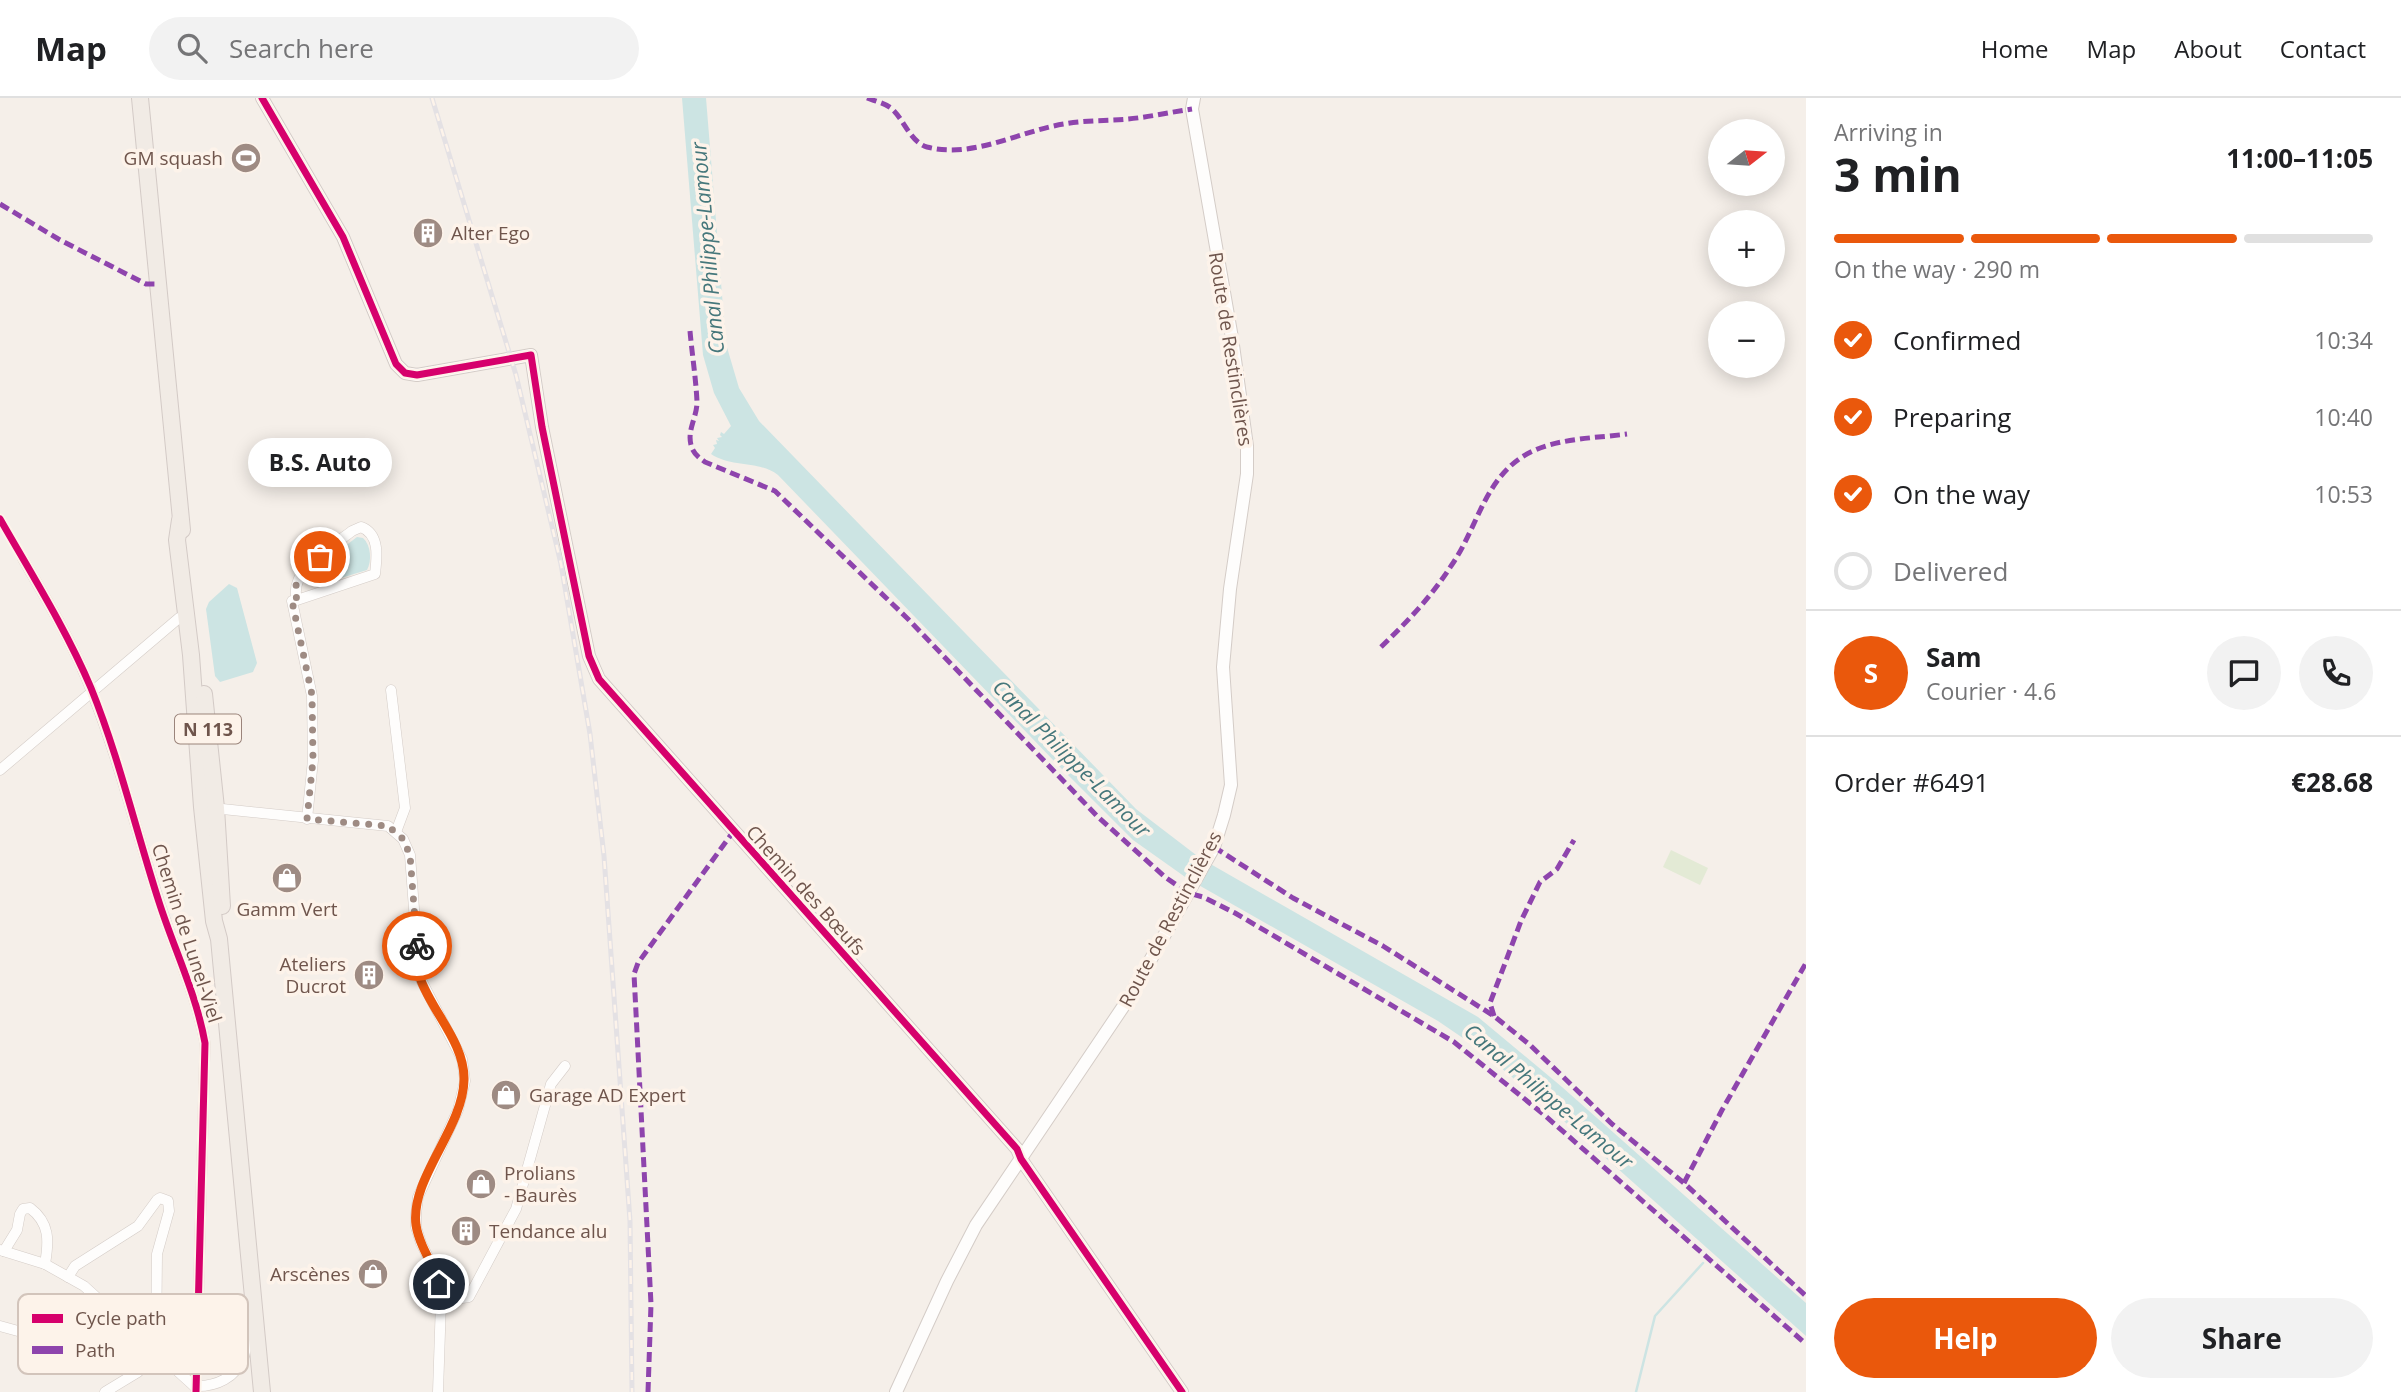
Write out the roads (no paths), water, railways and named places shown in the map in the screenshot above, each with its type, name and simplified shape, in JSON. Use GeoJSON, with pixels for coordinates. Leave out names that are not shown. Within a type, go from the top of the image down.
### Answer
{"type":"FeatureCollection","features":[{"type":"Feature","properties":{"kind":"main road","name":"N 113"},"geometry":{"type":"LineString","coordinates":[[140,98],[180,520],[196,631],[214,921],[219,939],[262,1392]]}},
{"type":"Feature","properties":{"kind":"main road","name":"N 113"},"geometry":{"type":"LineString","coordinates":[[180,520],[177,540],[209,808]]}},
{"type":"Feature","properties":{"kind":"street","name":"Chemin des Bœufs"},"geometry":{"type":"LineString","coordinates":[[261,98],[342,237],[396,364],[405,373],[417,374],[531,355],[542,427],[589,656],[598,680],[1017,1149],[1021,1159],[1182,1392]]}},
{"type":"Feature","properties":{"kind":"street","name":"Route de Restinclières"},"geometry":{"type":"LineString","coordinates":[[897,1392],[947,1281],[976,1225],[1129,998],[1192,887],[1214,846],[1231,785],[1223,667],[1230,589],[1247,474],[1247,446],[1232,338],[1192,109],[1194,98]]}},
{"type":"Feature","properties":{"kind":"street"},"geometry":{"type":"LineString","coordinates":[[297,600],[294,590],[304,569],[352,531],[361,527],[369,530],[375,539],[375,574],[297,600],[292,601],[312,695],[313,760],[307,819]]}},
{"type":"Feature","properties":{"kind":"street","name":"Chemin de Lunel-Viel"},"geometry":{"type":"LineString","coordinates":[[23,559],[72,647],[92,691],[163,913],[192,987],[205,1043],[198,1294]]}},
{"type":"Feature","properties":{"kind":"street"},"geometry":{"type":"LineString","coordinates":[[0,770],[179,618],[186,617]]}},
{"type":"Feature","properties":{"kind":"street"},"geometry":{"type":"LineString","coordinates":[[391,690],[405,808],[396,832]]}},
{"type":"Feature","properties":{"kind":"street"},"geometry":{"type":"LineString","coordinates":[[209,808],[388,826],[403,839],[410,855],[419,976],[462,1059],[464,1081],[458,1110],[418,1197],[416,1214],[416,1227],[421,1243],[439,1279],[441,1301],[438,1392]]}},
{"type":"Feature","properties":{"kind":"street"},"geometry":{"type":"LineString","coordinates":[[441,1301],[469,1297],[516,1209],[551,1084],[565,1066]]}},
{"type":"Feature","properties":{"kind":"street"},"geometry":{"type":"LineString","coordinates":[[68,1277],[75,1265],[138,1226],[157,1200],[165,1198],[169,1211],[157,1254],[157,1294]]}},
{"type":"Feature","properties":{"kind":"street"},"geometry":{"type":"LineString","coordinates":[[45,1264],[47,1231],[43,1221],[30,1208],[23,1209],[17,1230],[2,1251],[45,1264],[92,1294]]}},
{"type":"Feature","properties":{"kind":"street"},"geometry":{"type":"LineString","coordinates":[[0,1326],[18,1331]]}},
{"type":"Feature","properties":{"kind":"street"},"geometry":{"type":"LineString","coordinates":[[248,1337],[255,1331]]}},
{"type":"Feature","properties":{"kind":"street"},"geometry":{"type":"LineString","coordinates":[[105,1392],[135,1374]]}},
{"type":"Feature","properties":{"kind":"street"},"geometry":{"type":"LineString","coordinates":[[180,1374],[196,1389],[225,1380],[233,1374]]}},
{"type":"Feature","properties":{"kind":"water","name":"Canal Philippe-Lamour"},"geometry":{"type":"Polygon","coordinates":[[[682,98],[706,98],[726,344],[739,388],[759,421],[1136,809],[1200,858],[1478,1017],[1562,1087],[1806,1303],[1806,1336],[1479,1049],[1438,1021],[1188,879],[1133,840],[778,475],[762,467],[728,461],[711,454],[715,448],[713,445],[717,444],[716,440],[719,441],[717,438],[722,437],[721,432],[724,434],[731,426],[714,393],[703,355],[682,98]]]}},
{"type":"Feature","properties":{"kind":"water"},"geometry":{"type":"Polygon","coordinates":[[[357,537],[366,541],[369,549],[370,562],[367,570],[315,586],[309,584],[307,578],[310,573],[357,537]]]}},
{"type":"Feature","properties":{"kind":"water"},"geometry":{"type":"Polygon","coordinates":[[[229,584],[237,588],[257,663],[253,672],[220,682],[215,676],[206,609],[209,602],[229,584]]]}},
{"type":"Feature","properties":{"kind":"waterway"},"geometry":{"type":"LineString","coordinates":[[1636,1392],[1655,1316],[1703,1263]]}},
{"type":"Feature","properties":{"kind":"railway"},"geometry":{"type":"LineString","coordinates":[[432,98],[516,375],[561,564],[590,734],[604,856],[630,1221],[632,1392]]}},
{"type":"Feature","properties":{"kind":"place","name":"GM squash"},"geometry":{"type":"Point","coordinates":[246,158]}},
{"type":"Feature","properties":{"kind":"place","name":"Alter Ego"},"geometry":{"type":"Point","coordinates":[428,233]}},
{"type":"Feature","properties":{"kind":"place","name":"B.S. Auto"},"geometry":{"type":"Point","coordinates":[320,557]}},
{"type":"Feature","properties":{"kind":"place","name":"Gamm Vert"},"geometry":{"type":"Point","coordinates":[287,878]}},
{"type":"Feature","properties":{"kind":"place","name":"Ateliers Ducrot"},"geometry":{"type":"Point","coordinates":[369,975]}},
{"type":"Feature","properties":{"kind":"place","name":"Garage AD Expert"},"geometry":{"type":"Point","coordinates":[506,1095]}},
{"type":"Feature","properties":{"kind":"place","name":"Prolians - Baurès"},"geometry":{"type":"Point","coordinates":[481,1184]}},
{"type":"Feature","properties":{"kind":"place","name":"Tendance alu"},"geometry":{"type":"Point","coordinates":[466,1231]}},
{"type":"Feature","properties":{"kind":"place","name":"Arscènes"},"geometry":{"type":"Point","coordinates":[373,1274]}}]}
